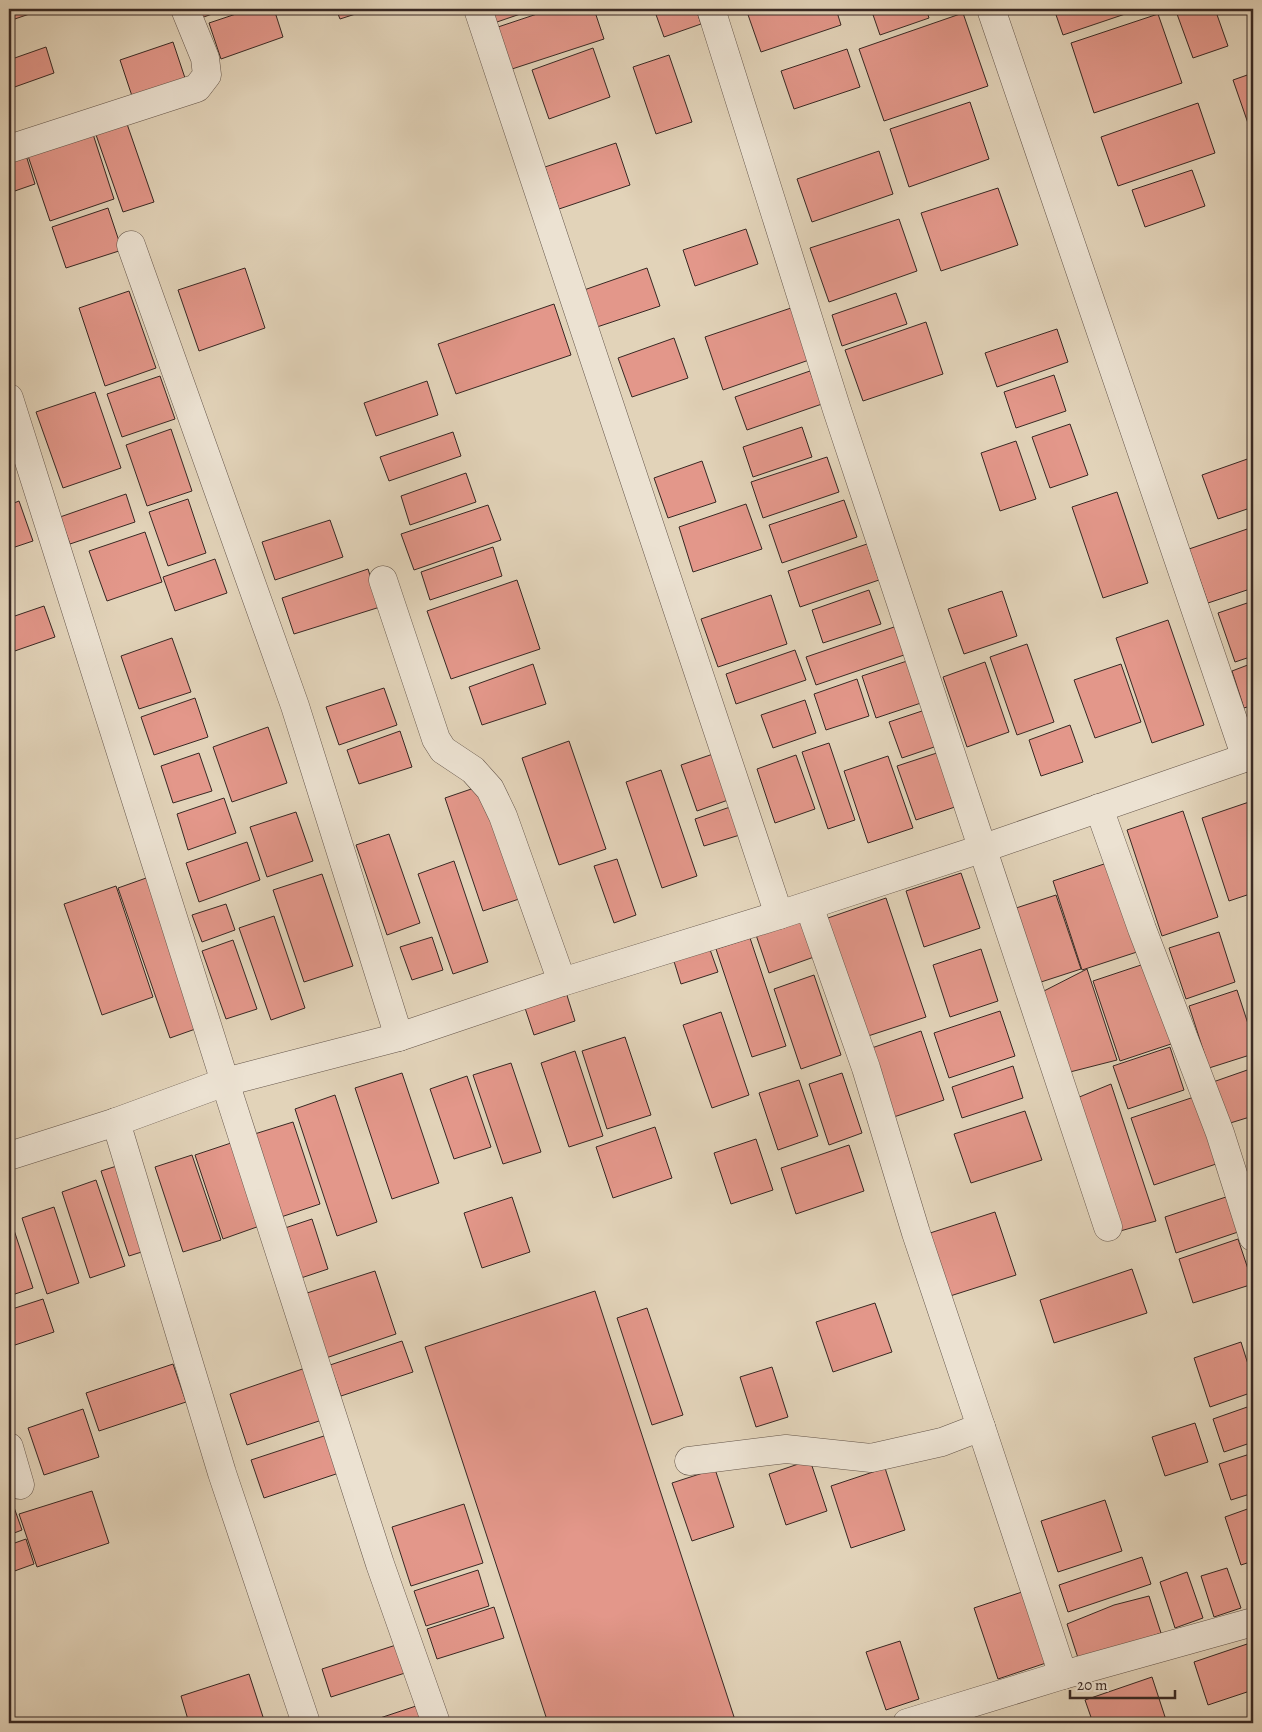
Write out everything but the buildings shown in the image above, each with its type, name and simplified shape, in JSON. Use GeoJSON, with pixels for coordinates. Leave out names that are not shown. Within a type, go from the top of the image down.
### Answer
{"type":"FeatureCollection","features":[{"type":"Feature","properties":{"kind":"street"},"geometry":{"type":"LineString","coordinates":[[9,149],[197,88],[207,75],[205,58],[185,9]]}},
{"type":"Feature","properties":{"kind":"street"},"geometry":{"type":"LineString","coordinates":[[478,9],[779,915]]}},
{"type":"Feature","properties":{"kind":"street"},"geometry":{"type":"LineString","coordinates":[[711,9],[837,410],[984,848],[1017,954],[1108,1227]]}},
{"type":"Feature","properties":{"kind":"street"},"geometry":{"type":"LineString","coordinates":[[9,1156],[116,1122],[225,1082],[399,1037],[562,982],[809,906],[1250,756],[991,9]]}},
{"type":"Feature","properties":{"kind":"street"},"geometry":{"type":"LineString","coordinates":[[131,245],[296,706],[399,1037]]}},
{"type":"Feature","properties":{"kind":"street"},"geometry":{"type":"LineString","coordinates":[[9,398],[225,1082],[377,1554],[436,1723]]}},
{"type":"Feature","properties":{"kind":"street"},"geometry":{"type":"LineString","coordinates":[[383,580],[436,739],[443,750],[473,770],[490,789],[503,816],[562,982]]}},
{"type":"Feature","properties":{"kind":"street"},"geometry":{"type":"LineString","coordinates":[[1099,808],[1142,929],[1220,1133],[1253,1237]]}},
{"type":"Feature","properties":{"kind":"street"},"geometry":{"type":"LineString","coordinates":[[809,906],[866,1068],[916,1232],[1063,1675]]}},
{"type":"Feature","properties":{"kind":"street"},"geometry":{"type":"LineString","coordinates":[[116,1122],[222,1473],[306,1723]]}},
{"type":"Feature","properties":{"kind":"street"},"geometry":{"type":"LineString","coordinates":[[689,1460],[786,1449],[871,1458],[942,1442],[981,1427]]}},
{"type":"Feature","properties":{"kind":"street"},"geometry":{"type":"LineString","coordinates":[[9,1447],[20,1485]]}},
{"type":"Feature","properties":{"kind":"street"},"geometry":{"type":"LineString","coordinates":[[906,1723],[1063,1675],[1253,1622]]}}]}
